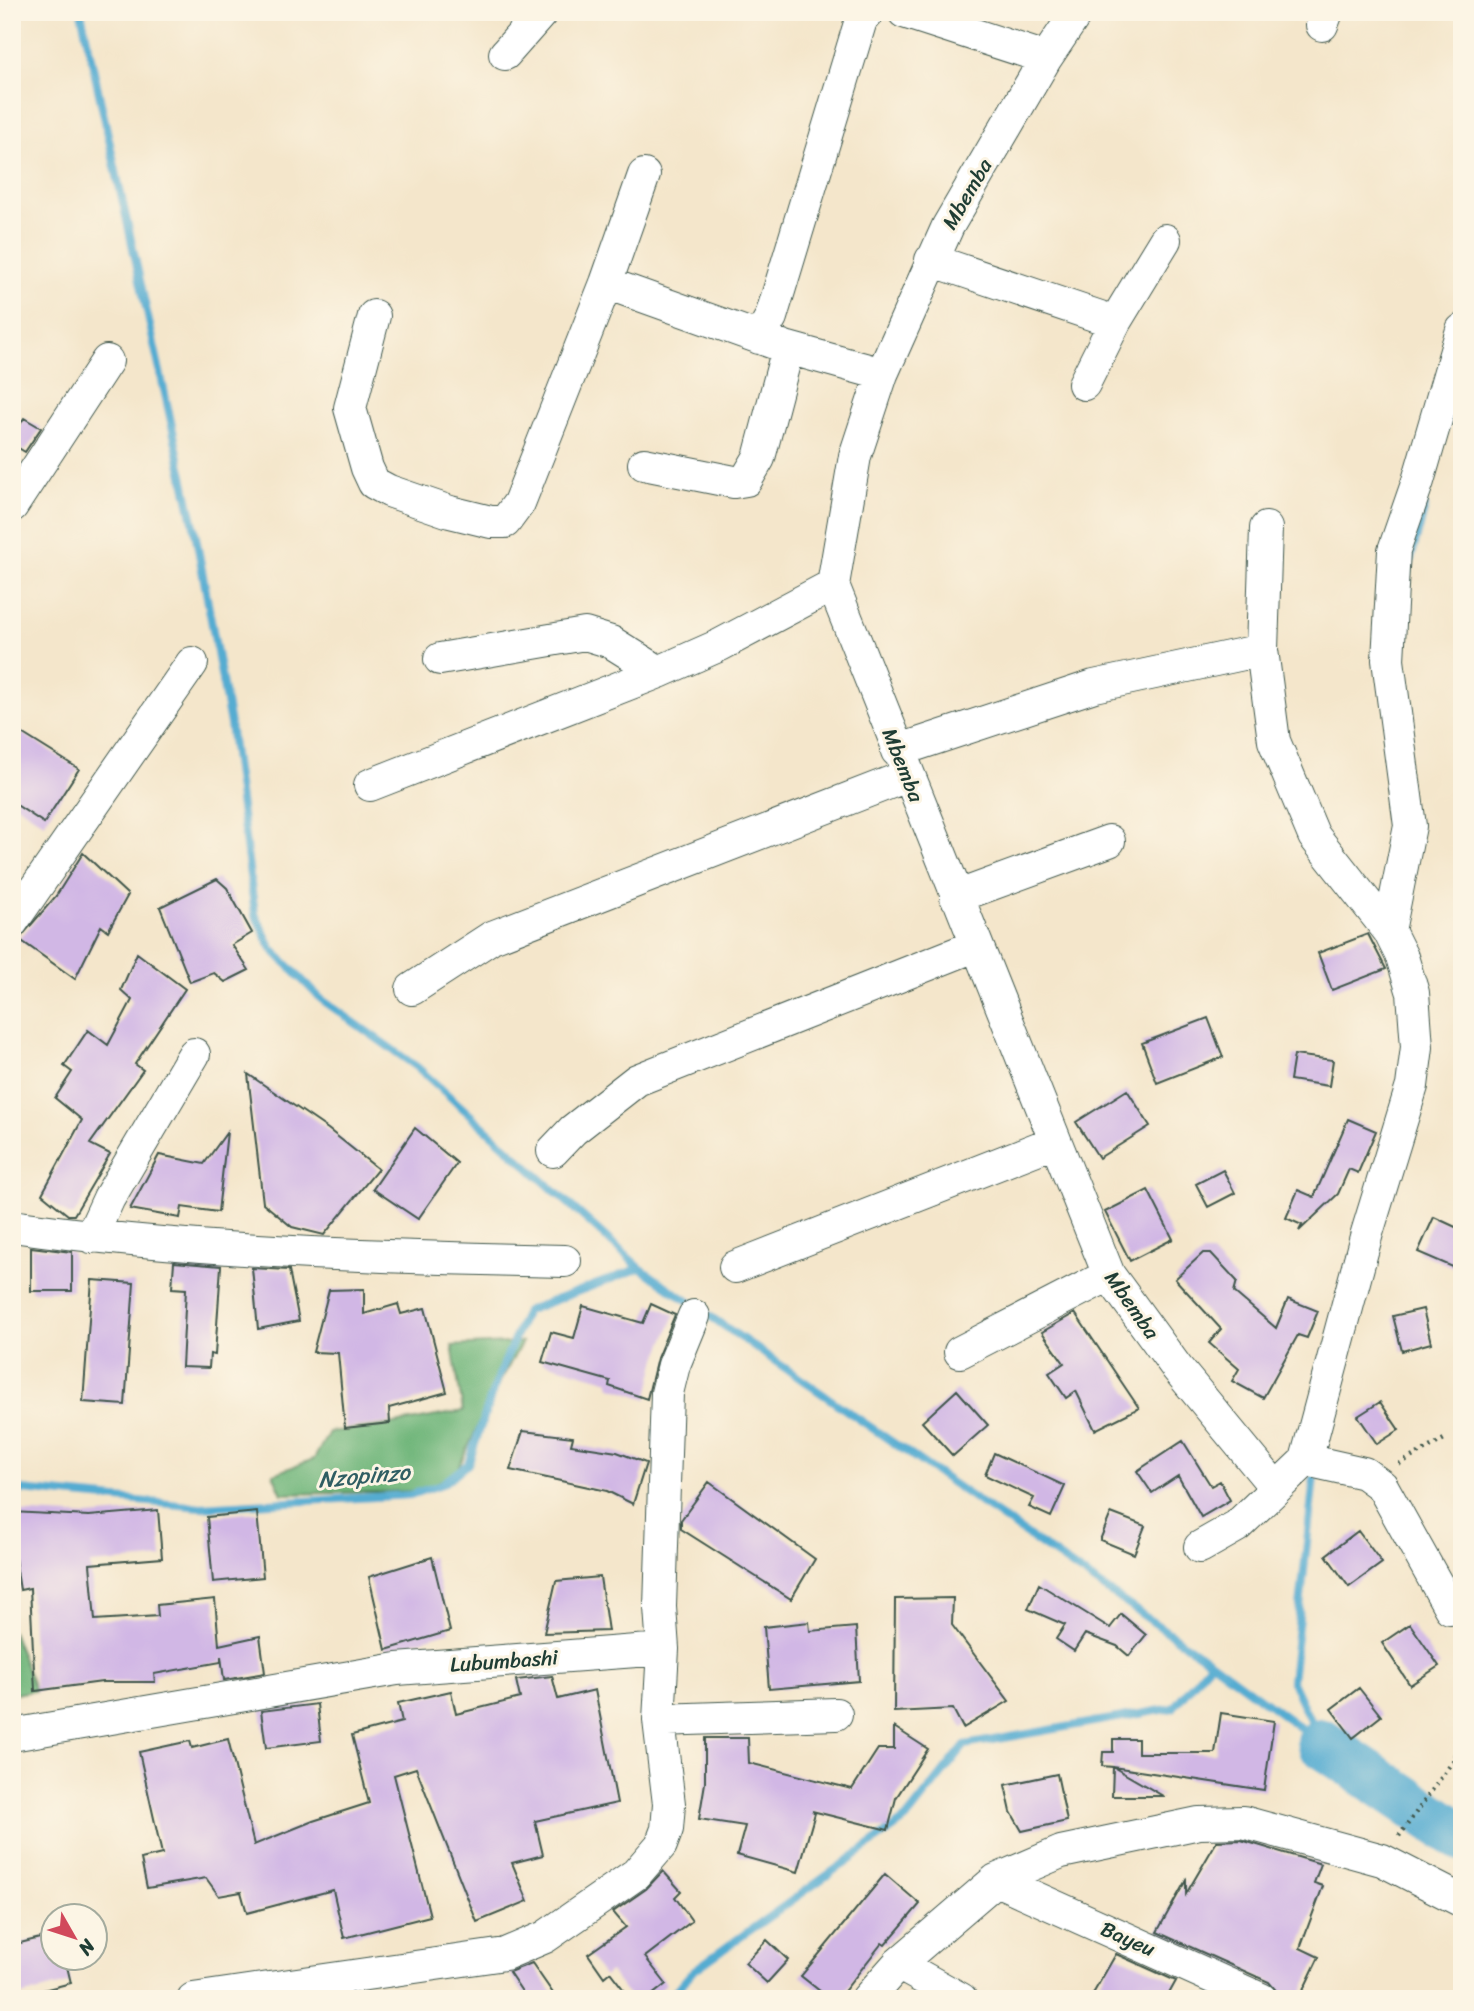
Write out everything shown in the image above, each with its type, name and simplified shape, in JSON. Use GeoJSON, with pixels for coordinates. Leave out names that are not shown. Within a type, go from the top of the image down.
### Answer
{"type":"FeatureCollection","features":[{"type":"Feature","properties":{"kind":"street"},"geometry":{"type":"LineString","coordinates":[[505,54],[542,12]]}},
{"type":"Feature","properties":{"kind":"street"},"geometry":{"type":"LineString","coordinates":[[644,464],[734,482],[746,480],[759,458],[773,343],[771,317],[861,20],[868,12]]}},
{"type":"Feature","properties":{"kind":"street"},"geometry":{"type":"LineString","coordinates":[[904,12],[1046,58]]}},
{"type":"Feature","properties":{"kind":"street","name":"Mbemba"},"geometry":{"type":"LineString","coordinates":[[1077,12],[1046,58],[931,260],[882,374],[855,456],[833,585],[975,946],[1109,1275],[1177,1368],[1276,1488]]}},
{"type":"Feature","properties":{"kind":"street"},"geometry":{"type":"LineString","coordinates":[[374,316],[350,408],[367,468],[374,482],[389,491],[450,512],[491,522],[505,522],[519,503],[606,283],[644,175]]}},
{"type":"Feature","properties":{"kind":"street"},"geometry":{"type":"LineString","coordinates":[[1084,384],[1115,321],[1164,240]]}},
{"type":"Feature","properties":{"kind":"street"},"geometry":{"type":"LineString","coordinates":[[931,260],[1115,321]]}},
{"type":"Feature","properties":{"kind":"street"},"geometry":{"type":"LineString","coordinates":[[606,283],[773,343],[882,374]]}},
{"type":"Feature","properties":{"kind":"street"},"geometry":{"type":"LineString","coordinates":[[1389,931],[1410,826],[1388,660],[1394,550],[1418,481],[1462,330]]}},
{"type":"Feature","properties":{"kind":"street"},"geometry":{"type":"LineString","coordinates":[[12,506],[107,361]]}},
{"type":"Feature","properties":{"kind":"street"},"geometry":{"type":"LineString","coordinates":[[1200,1547],[1237,1526],[1306,1460],[1367,1233],[1412,1086],[1417,1047],[1413,993],[1402,957],[1389,931],[1314,836],[1274,741],[1262,650],[1266,528]]}},
{"type":"Feature","properties":{"kind":"street"},"geometry":{"type":"LineString","coordinates":[[370,785],[659,672],[720,645],[833,585]]}},
{"type":"Feature","properties":{"kind":"street"},"geometry":{"type":"LineString","coordinates":[[440,660],[585,634],[611,642],[659,672]]}},
{"type":"Feature","properties":{"kind":"street"},"geometry":{"type":"LineString","coordinates":[[412,989],[492,937],[902,763],[1094,686],[1262,650]]}},
{"type":"Feature","properties":{"kind":"street"},"geometry":{"type":"LineString","coordinates":[[12,922],[192,663]]}},
{"type":"Feature","properties":{"kind":"street"},"geometry":{"type":"LineString","coordinates":[[956,897],[1109,841]]}},
{"type":"Feature","properties":{"kind":"street"},"geometry":{"type":"LineString","coordinates":[[552,1151],[573,1130],[637,1080],[975,946]]}},
{"type":"Feature","properties":{"kind":"street"},"geometry":{"type":"LineString","coordinates":[[91,1237],[108,1198],[194,1054]]}},
{"type":"Feature","properties":{"kind":"street"},"geometry":{"type":"LineString","coordinates":[[735,1267],[1054,1142]]}},
{"type":"Feature","properties":{"kind":"street"},"geometry":{"type":"LineString","coordinates":[[12,1226],[91,1237],[339,1257],[565,1261]]}},
{"type":"Feature","properties":{"kind":"street"},"geometry":{"type":"LineString","coordinates":[[960,1352],[1109,1275]]}},
{"type":"Feature","properties":{"kind":"street"},"geometry":{"type":"LineString","coordinates":[[193,1999],[505,1954],[545,1937],[636,1874],[661,1845],[667,1829],[669,1804],[659,1720],[663,1649],[660,1607],[667,1392],[694,1316]]}},
{"type":"Feature","properties":{"kind":"street"},"geometry":{"type":"LineString","coordinates":[[1306,1460],[1364,1473],[1382,1486],[1450,1608]]}},
{"type":"Feature","properties":{"kind":"street","name":"Lubumbashi"},"geometry":{"type":"LineString","coordinates":[[12,1735],[397,1669],[663,1649]]}},
{"type":"Feature","properties":{"kind":"street"},"geometry":{"type":"LineString","coordinates":[[659,1720],[836,1714]]}},
{"type":"Feature","properties":{"kind":"street"},"geometry":{"type":"LineString","coordinates":[[867,1999],[898,1964],[996,1880],[1061,1852],[1210,1822],[1243,1822],[1382,1860],[1462,1901]]}},
{"type":"Feature","properties":{"kind":"street","name":"Bayeu"},"geometry":{"type":"LineString","coordinates":[[996,1880],[1261,1999]]}},
{"type":"Feature","properties":{"kind":"street"},"geometry":{"type":"LineString","coordinates":[[898,1964],[961,1999]]}},
{"type":"Feature","properties":{"kind":"path"},"geometry":{"type":"LineString","coordinates":[[1374,1479],[1446,1438]]}},
{"type":"Feature","properties":{"kind":"path"},"geometry":{"type":"LineString","coordinates":[[1382,1860],[1454,1760],[1456,1749],[1462,1747]]}},
{"type":"Feature","properties":{"kind":"green space"},"geometry":{"type":"Polygon","coordinates":[[[522,1342],[490,1400],[456,1473],[421,1491],[282,1494],[273,1474],[314,1459],[329,1432],[384,1426],[463,1411],[452,1346],[522,1342]]]}},
{"type":"Feature","properties":{"kind":"green space"},"geometry":{"type":"Polygon","coordinates":[[[12,1631],[35,1691],[12,1694],[12,1631]]]}},
{"type":"Feature","properties":{"kind":"building"},"geometry":{"type":"Polygon","coordinates":[[[24,418],[41,428],[25,452],[12,444],[12,438],[24,418]]]}},
{"type":"Feature","properties":{"kind":"building"},"geometry":{"type":"Polygon","coordinates":[[[12,727],[79,769],[44,823],[12,802],[12,727]]]}},
{"type":"Feature","properties":{"kind":"building"},"geometry":{"type":"Polygon","coordinates":[[[83,853],[128,895],[108,931],[101,926],[75,979],[19,939],[56,896],[83,853]]]}},
{"type":"Feature","properties":{"kind":"building"},"geometry":{"type":"Polygon","coordinates":[[[217,879],[227,888],[252,933],[232,945],[249,970],[225,982],[214,973],[190,982],[160,907],[217,879]]]}},
{"type":"Feature","properties":{"kind":"building"},"geometry":{"type":"Polygon","coordinates":[[[1368,934],[1386,969],[1332,990],[1318,953],[1368,934]]]}},
{"type":"Feature","properties":{"kind":"building"},"geometry":{"type":"Polygon","coordinates":[[[137,953],[185,989],[135,1064],[143,1070],[90,1144],[110,1154],[74,1215],[68,1215],[42,1194],[82,1120],[55,1098],[72,1072],[64,1066],[88,1030],[108,1045],[132,1000],[121,990],[137,953]]]}},
{"type":"Feature","properties":{"kind":"building"},"geometry":{"type":"Polygon","coordinates":[[[1208,1018],[1223,1057],[1157,1083],[1142,1043],[1208,1018]]]}},
{"type":"Feature","properties":{"kind":"building"},"geometry":{"type":"Polygon","coordinates":[[[1294,1055],[1333,1060],[1329,1086],[1290,1080],[1294,1055]]]}},
{"type":"Feature","properties":{"kind":"building"},"geometry":{"type":"Polygon","coordinates":[[[248,1074],[328,1129],[378,1169],[324,1235],[292,1227],[263,1203],[248,1074]]]}},
{"type":"Feature","properties":{"kind":"building"},"geometry":{"type":"Polygon","coordinates":[[[1127,1090],[1150,1126],[1099,1158],[1076,1122],[1127,1090]]]}},
{"type":"Feature","properties":{"kind":"building"},"geometry":{"type":"Polygon","coordinates":[[[1348,1119],[1376,1131],[1358,1173],[1349,1169],[1338,1194],[1299,1231],[1302,1225],[1286,1218],[1298,1190],[1314,1197],[1348,1119]]]}},
{"type":"Feature","properties":{"kind":"building"},"geometry":{"type":"Polygon","coordinates":[[[415,1128],[457,1163],[418,1219],[373,1189],[415,1128]]]}},
{"type":"Feature","properties":{"kind":"building"},"geometry":{"type":"Polygon","coordinates":[[[227,1132],[218,1212],[182,1207],[180,1218],[130,1209],[159,1155],[204,1164],[227,1132]]]}},
{"type":"Feature","properties":{"kind":"building"},"geometry":{"type":"Polygon","coordinates":[[[1223,1170],[1235,1193],[1208,1207],[1196,1184],[1223,1170]]]}},
{"type":"Feature","properties":{"kind":"building"},"geometry":{"type":"Polygon","coordinates":[[[1148,1190],[1173,1239],[1130,1261],[1105,1212],[1148,1190]]]}},
{"type":"Feature","properties":{"kind":"building"},"geometry":{"type":"Polygon","coordinates":[[[1434,1217],[1462,1230],[1462,1271],[1418,1252],[1434,1217]]]}},
{"type":"Feature","properties":{"kind":"building"},"geometry":{"type":"Polygon","coordinates":[[[31,1247],[72,1252],[72,1291],[31,1291],[31,1247]]]}},
{"type":"Feature","properties":{"kind":"building"},"geometry":{"type":"Polygon","coordinates":[[[1203,1253],[1211,1253],[1237,1281],[1234,1292],[1276,1328],[1288,1299],[1318,1311],[1307,1338],[1298,1335],[1263,1398],[1232,1381],[1239,1369],[1209,1343],[1221,1329],[1175,1279],[1203,1253]]]}},
{"type":"Feature","properties":{"kind":"building"},"geometry":{"type":"Polygon","coordinates":[[[174,1262],[221,1266],[215,1355],[210,1354],[209,1368],[182,1367],[186,1289],[172,1288],[174,1262]]]}},
{"type":"Feature","properties":{"kind":"building"},"geometry":{"type":"Polygon","coordinates":[[[252,1268],[289,1270],[299,1321],[258,1329],[252,1268]]]}},
{"type":"Feature","properties":{"kind":"building"},"geometry":{"type":"Polygon","coordinates":[[[92,1280],[134,1283],[125,1405],[83,1402],[92,1280]]]}},
{"type":"Feature","properties":{"kind":"building"},"geometry":{"type":"Polygon","coordinates":[[[364,1289],[364,1314],[398,1304],[401,1314],[425,1308],[447,1392],[389,1408],[390,1423],[345,1428],[338,1353],[313,1352],[329,1290],[364,1289]]]}},
{"type":"Feature","properties":{"kind":"building"},"geometry":{"type":"Polygon","coordinates":[[[651,1304],[675,1315],[657,1358],[647,1399],[609,1386],[610,1381],[542,1362],[551,1332],[574,1338],[583,1306],[643,1323],[651,1304]]]}},
{"type":"Feature","properties":{"kind":"building"},"geometry":{"type":"Polygon","coordinates":[[[1423,1309],[1431,1343],[1402,1351],[1393,1316],[1423,1309]]]}},
{"type":"Feature","properties":{"kind":"building"},"geometry":{"type":"Polygon","coordinates":[[[1075,1313],[1139,1408],[1095,1430],[1076,1391],[1066,1398],[1049,1373],[1064,1363],[1042,1332],[1075,1313]]]}},
{"type":"Feature","properties":{"kind":"building"},"geometry":{"type":"Polygon","coordinates":[[[957,1390],[988,1425],[953,1456],[922,1422],[957,1390]]]}},
{"type":"Feature","properties":{"kind":"building"},"geometry":{"type":"Polygon","coordinates":[[[1380,1402],[1399,1430],[1377,1444],[1358,1416],[1380,1402]]]}},
{"type":"Feature","properties":{"kind":"building"},"geometry":{"type":"Polygon","coordinates":[[[523,1431],[573,1437],[571,1445],[617,1452],[646,1463],[633,1504],[607,1491],[510,1470],[523,1431]]]}},
{"type":"Feature","properties":{"kind":"building"},"geometry":{"type":"Polygon","coordinates":[[[1183,1441],[1211,1486],[1220,1481],[1230,1500],[1201,1517],[1178,1476],[1152,1493],[1137,1471],[1183,1441]]]}},
{"type":"Feature","properties":{"kind":"building"},"geometry":{"type":"Polygon","coordinates":[[[994,1453],[1065,1486],[1051,1517],[1029,1507],[1034,1498],[985,1475],[994,1453]]]}},
{"type":"Feature","properties":{"kind":"building"},"geometry":{"type":"Polygon","coordinates":[[[709,1482],[815,1559],[791,1599],[681,1529],[681,1520],[709,1482]]]}},
{"type":"Feature","properties":{"kind":"building"},"geometry":{"type":"Polygon","coordinates":[[[158,1510],[162,1558],[90,1564],[95,1620],[158,1616],[157,1605],[215,1599],[219,1645],[260,1636],[265,1673],[224,1680],[221,1656],[221,1662],[154,1674],[155,1682],[102,1682],[35,1691],[30,1588],[20,1590],[12,1539],[12,1512],[89,1516],[158,1510]]]}},
{"type":"Feature","properties":{"kind":"building"},"geometry":{"type":"Polygon","coordinates":[[[257,1512],[263,1577],[213,1582],[207,1517],[257,1512]]]}},
{"type":"Feature","properties":{"kind":"building"},"geometry":{"type":"Polygon","coordinates":[[[1111,1513],[1145,1526],[1134,1554],[1100,1540],[1111,1513]]]}},
{"type":"Feature","properties":{"kind":"building"},"geometry":{"type":"Polygon","coordinates":[[[1358,1531],[1382,1563],[1349,1587],[1326,1555],[1358,1531]]]}},
{"type":"Feature","properties":{"kind":"building"},"geometry":{"type":"Polygon","coordinates":[[[432,1557],[450,1631],[386,1650],[369,1577],[432,1557]]]}},
{"type":"Feature","properties":{"kind":"building"},"geometry":{"type":"Polygon","coordinates":[[[600,1577],[608,1631],[544,1633],[556,1581],[600,1577]]]}},
{"type":"Feature","properties":{"kind":"building"},"geometry":{"type":"Polygon","coordinates":[[[1039,1584],[1110,1628],[1121,1614],[1146,1635],[1129,1656],[1117,1646],[1085,1634],[1074,1651],[1056,1639],[1065,1625],[1028,1609],[1039,1584]]]}},
{"type":"Feature","properties":{"kind":"building"},"geometry":{"type":"Polygon","coordinates":[[[953,1598],[952,1625],[1009,1701],[963,1728],[953,1709],[894,1712],[895,1599],[953,1598]]]}},
{"type":"Feature","properties":{"kind":"building"},"geometry":{"type":"Polygon","coordinates":[[[809,1622],[810,1631],[856,1627],[859,1681],[769,1689],[764,1627],[809,1622]]]}},
{"type":"Feature","properties":{"kind":"building"},"geometry":{"type":"Polygon","coordinates":[[[1410,1624],[1439,1666],[1410,1685],[1382,1643],[1410,1624]]]}},
{"type":"Feature","properties":{"kind":"building"},"geometry":{"type":"Polygon","coordinates":[[[552,1676],[558,1699],[595,1690],[617,1803],[535,1821],[543,1855],[512,1863],[528,1901],[477,1922],[416,1768],[394,1775],[430,1916],[344,1938],[333,1890],[247,1913],[241,1892],[219,1896],[206,1878],[147,1888],[141,1859],[162,1854],[139,1752],[190,1741],[192,1748],[228,1739],[254,1845],[313,1821],[369,1803],[352,1735],[402,1722],[398,1703],[451,1691],[456,1714],[520,1698],[516,1680],[552,1676]]]}},
{"type":"Feature","properties":{"kind":"building"},"geometry":{"type":"Polygon","coordinates":[[[1359,1688],[1381,1716],[1353,1738],[1331,1709],[1359,1688]]]}},
{"type":"Feature","properties":{"kind":"building"},"geometry":{"type":"Polygon","coordinates":[[[317,1704],[321,1741],[266,1748],[261,1711],[317,1704]]]}},
{"type":"Feature","properties":{"kind":"building"},"geometry":{"type":"Polygon","coordinates":[[[1221,1713],[1274,1721],[1264,1790],[1102,1766],[1103,1752],[1113,1752],[1113,1739],[1138,1739],[1138,1753],[1215,1753],[1221,1713]]]}},
{"type":"Feature","properties":{"kind":"building"},"geometry":{"type":"Polygon","coordinates":[[[894,1727],[928,1749],[896,1798],[888,1830],[812,1811],[815,1813],[798,1872],[737,1855],[745,1826],[699,1819],[705,1783],[705,1738],[748,1738],[749,1763],[852,1789],[878,1749],[894,1749],[894,1727]]]}},
{"type":"Feature","properties":{"kind":"building"},"geometry":{"type":"Polygon","coordinates":[[[1113,1767],[1163,1796],[1112,1796],[1113,1767]]]}},
{"type":"Feature","properties":{"kind":"building"},"geometry":{"type":"Polygon","coordinates":[[[1057,1774],[1067,1821],[1022,1831],[1011,1812],[1005,1785],[1057,1774]]]}},
{"type":"Feature","properties":{"kind":"building"},"geometry":{"type":"Polygon","coordinates":[[[1241,1840],[1321,1864],[1314,1883],[1323,1886],[1300,1948],[1319,1957],[1299,1999],[1290,1999],[1278,1993],[1269,1982],[1157,1932],[1186,1880],[1186,1894],[1217,1841],[1241,1840]]]}},
{"type":"Feature","properties":{"kind":"building"},"geometry":{"type":"Polygon","coordinates":[[[663,1871],[681,1891],[675,1897],[692,1921],[645,1957],[666,1984],[647,1999],[631,1999],[610,1972],[604,1977],[588,1954],[626,1927],[613,1912],[646,1889],[663,1871]]]}},
{"type":"Feature","properties":{"kind":"building"},"geometry":{"type":"Polygon","coordinates":[[[885,1874],[920,1904],[885,1945],[882,1943],[838,1999],[830,1999],[801,1976],[885,1874]]]}},
{"type":"Feature","properties":{"kind":"building"},"geometry":{"type":"Polygon","coordinates":[[[38,1938],[38,1972],[68,1972],[71,1983],[16,1997],[12,1945],[38,1938]]]}},
{"type":"Feature","properties":{"kind":"building"},"geometry":{"type":"Polygon","coordinates":[[[767,1940],[788,1960],[767,1983],[745,1963],[767,1940]]]}},
{"type":"Feature","properties":{"kind":"building"},"geometry":{"type":"Polygon","coordinates":[[[1116,1954],[1176,1981],[1166,1999],[1090,1999],[1116,1954]]]}},
{"type":"Feature","properties":{"kind":"building"},"geometry":{"type":"Polygon","coordinates":[[[532,1963],[557,1999],[527,1999],[509,1972],[532,1963]]]}},
{"type":"Feature","properties":{"kind":"waterway"},"geometry":{"type":"LineString","coordinates":[[81,12],[194,526],[230,724],[255,914],[272,949],[321,999],[417,1067],[640,1268],[1211,1662],[1321,1743]]}},
{"type":"Feature","properties":{"kind":"waterway"},"geometry":{"type":"LineString","coordinates":[[1406,576],[1425,507]]}},
{"type":"Feature","properties":{"kind":"waterway","name":"Nzopinzo"},"geometry":{"type":"LineString","coordinates":[[12,1489],[201,1507],[410,1495],[442,1484],[468,1464],[495,1385],[526,1311],[640,1268]]}},
{"type":"Feature","properties":{"kind":"waterway"},"geometry":{"type":"LineString","coordinates":[[1315,1468],[1292,1682],[1320,1741]]}},
{"type":"Feature","properties":{"kind":"waterway"},"geometry":{"type":"LineString","coordinates":[[669,1999],[693,1971],[906,1819],[965,1745],[1173,1708],[1211,1662]]}},
{"type":"Feature","properties":{"kind":"waterway"},"geometry":{"type":"LineString","coordinates":[[1321,1743],[1462,1837]]}}]}
